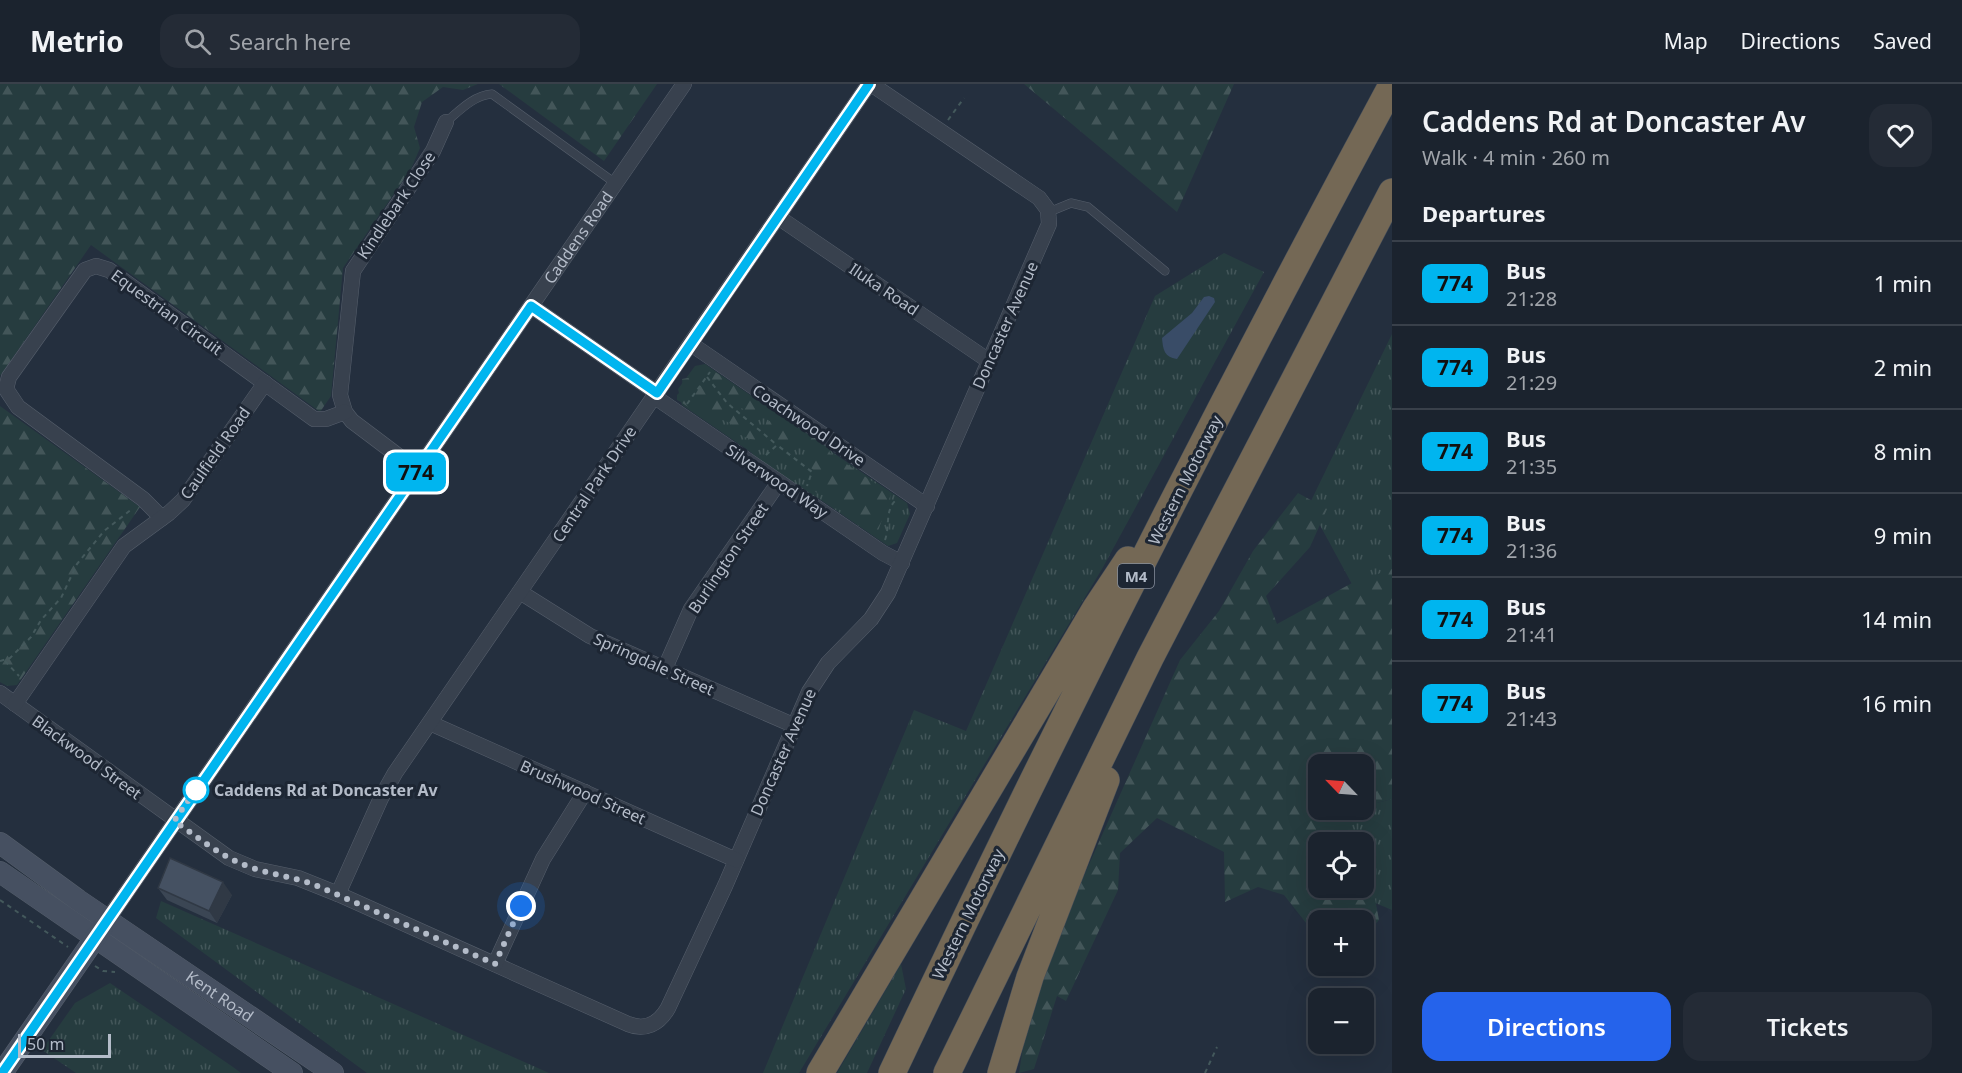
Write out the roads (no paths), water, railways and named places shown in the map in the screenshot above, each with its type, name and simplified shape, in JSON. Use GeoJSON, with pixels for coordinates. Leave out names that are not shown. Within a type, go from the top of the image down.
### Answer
{"type":"FeatureCollection","features":[{"type":"Feature","properties":{"kind":"highway","name":"Western Motorway"},"geometry":{"type":"LineString","coordinates":[[892,1073],[1026,795],[1192,465],[1392,85]]}},
{"type":"Feature","properties":{"kind":"highway"},"geometry":{"type":"LineString","coordinates":[[947,1073],[1150,658],[1392,192]]}},
{"type":"Feature","properties":{"kind":"highway"},"geometry":{"type":"LineString","coordinates":[[820,1073],[1096,608],[1192,465]]}},
{"type":"Feature","properties":{"kind":"highway"},"geometry":{"type":"LineString","coordinates":[[1001,1073],[1030,977],[1087,834],[1150,658]]}},
{"type":"Feature","properties":{"kind":"main road","name":"Kent Road"},"geometry":{"type":"LineString","coordinates":[[0,843],[333,1073]]}},
{"type":"Feature","properties":{"kind":"main road","name":"Kent Road"},"geometry":{"type":"LineString","coordinates":[[0,872],[292,1073]]}},
{"type":"Feature","properties":{"kind":"main road","name":"Caddens Road"},"geometry":{"type":"LineString","coordinates":[[2,1073],[108,919]]}},
{"type":"Feature","properties":{"kind":"street","name":"Caddens Road"},"geometry":{"type":"LineString","coordinates":[[108,919],[684,84]]}},
{"type":"Feature","properties":{"kind":"street"},"geometry":{"type":"LineString","coordinates":[[870,84],[1034,194],[1043,202],[1048,212]]}},
{"type":"Feature","properties":{"kind":"street","name":"Central Park Drive"},"geometry":{"type":"LineString","coordinates":[[338,894],[385,789],[870,84]]}},
{"type":"Feature","properties":{"kind":"street","name":"Kindlebark Close"},"geometry":{"type":"LineString","coordinates":[[345,412],[340,392],[353,271],[433,151],[446,122]]}},
{"type":"Feature","properties":{"kind":"street","name":"Doncaster Avenue"},"geometry":{"type":"LineString","coordinates":[[174,821],[239,863],[298,878],[338,894],[628,1024],[639,1027],[652,1025],[662,1018],[668,1008],[736,860],[793,725],[822,672],[881,606],[902,563],[1047,230],[1048,212]]}},
{"type":"Feature","properties":{"kind":"street","name":"Iluka Road"},"geometry":{"type":"LineString","coordinates":[[778,217],[989,361]]}},
{"type":"Feature","properties":{"kind":"street","name":"Equestrian Circuit"},"geometry":{"type":"LineString","coordinates":[[162,518],[143,499],[18,407],[8,394],[9,377],[81,274],[96,266],[109,270],[265,383]]}},
{"type":"Feature","properties":{"kind":"street","name":"Silverwood Way"},"geometry":{"type":"LineString","coordinates":[[531,306],[779,482],[902,563]]}},
{"type":"Feature","properties":{"kind":"street","name":"Coachwood Drive"},"geometry":{"type":"LineString","coordinates":[[691,344],[927,506]]}},
{"type":"Feature","properties":{"kind":"street"},"geometry":{"type":"LineString","coordinates":[[265,383],[314,419],[326,419],[345,412],[356,425],[417,470]]}},
{"type":"Feature","properties":{"kind":"street","name":"Caulfield Road"},"geometry":{"type":"LineString","coordinates":[[15,704],[123,546],[183,500],[265,383]]}},
{"type":"Feature","properties":{"kind":"street","name":"Burlington Street"},"geometry":{"type":"LineString","coordinates":[[665,668],[691,609],[779,482]]}},
{"type":"Feature","properties":{"kind":"street","name":"Springdale Street"},"geometry":{"type":"LineString","coordinates":[[520,592],[579,630],[793,725]]}},
{"type":"Feature","properties":{"kind":"street","name":"Blackwood Street"},"geometry":{"type":"LineString","coordinates":[[0,693],[174,821]]}},
{"type":"Feature","properties":{"kind":"street","name":"Brushwood Street"},"geometry":{"type":"LineString","coordinates":[[430,723],[736,860]]}},
{"type":"Feature","properties":{"kind":"street"},"geometry":{"type":"LineString","coordinates":[[495,964],[543,859],[585,792]]}},
{"type":"Feature","properties":{"kind":"lane"},"geometry":{"type":"LineString","coordinates":[[446,122],[482,95],[492,94],[615,183]]}},
{"type":"Feature","properties":{"kind":"lane"},"geometry":{"type":"LineString","coordinates":[[1048,212],[1071,203],[1089,207],[1165,271]]}},
{"type":"Feature","properties":{"kind":"water"},"geometry":{"type":"Polygon","coordinates":[[[1204,297],[1214,298],[1215,302],[1177,359],[1169,356],[1164,349],[1162,338],[1192,313],[1204,297]]]}},
{"type":"Feature","properties":{"kind":"place","name":"Caddens Rd at Doncaster Av"},"geometry":{"type":"Point","coordinates":[196,790]}}]}
